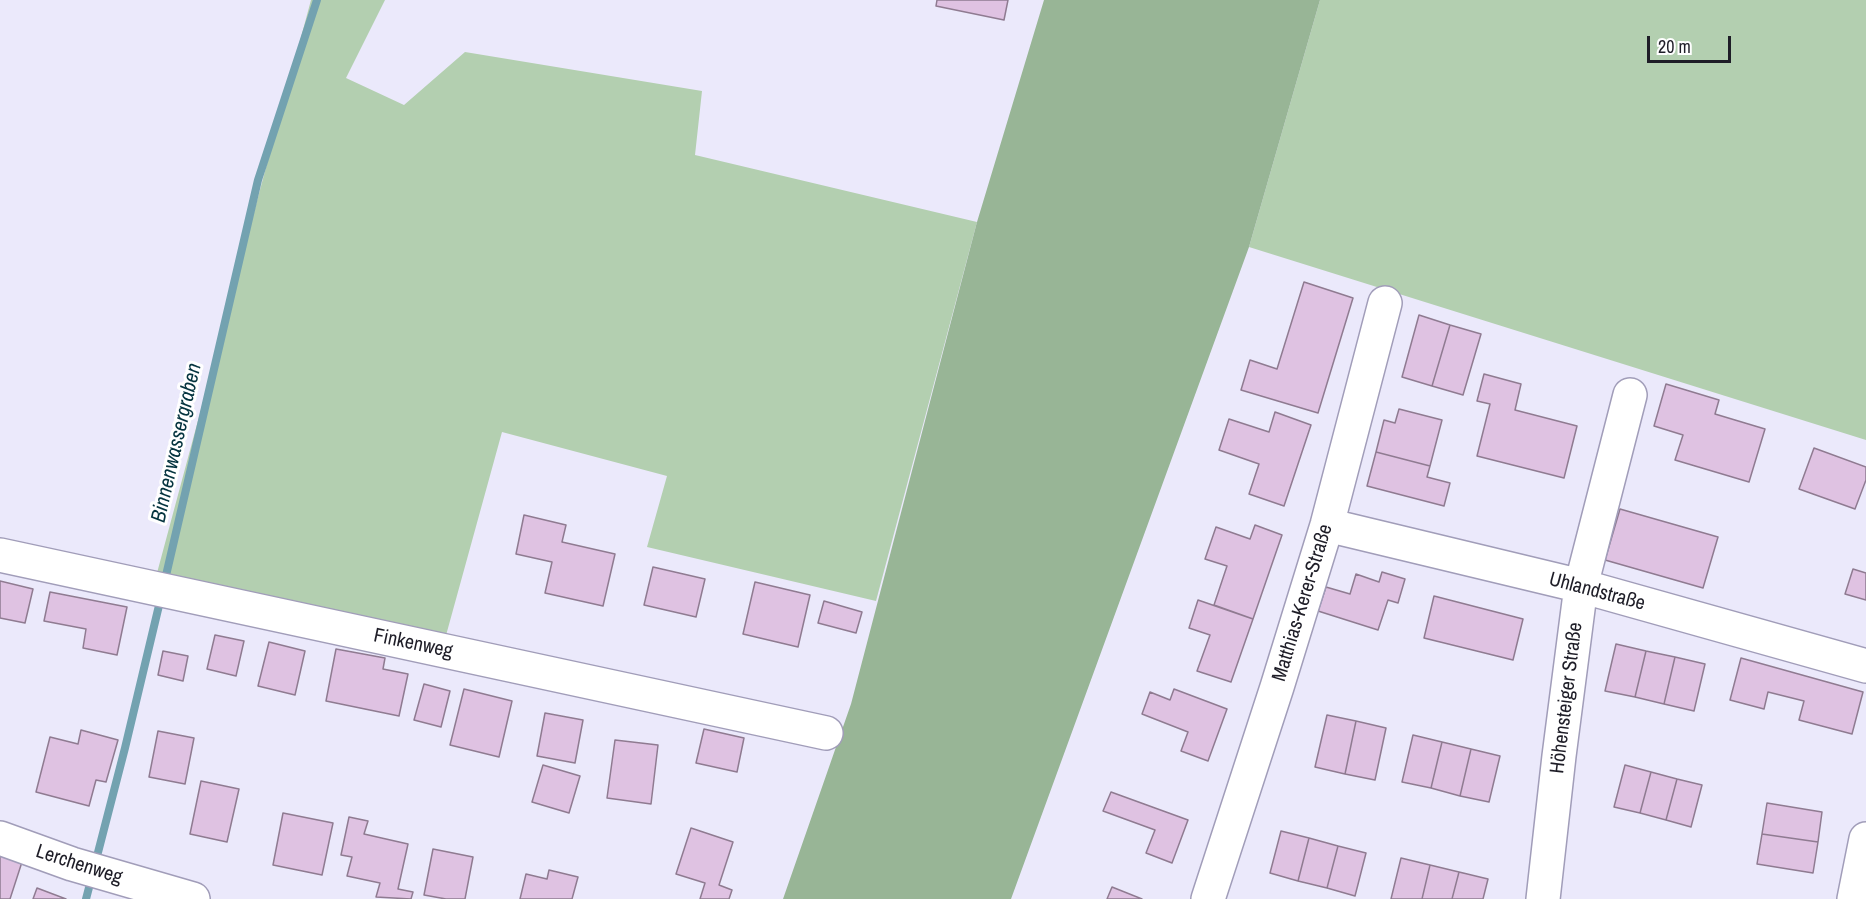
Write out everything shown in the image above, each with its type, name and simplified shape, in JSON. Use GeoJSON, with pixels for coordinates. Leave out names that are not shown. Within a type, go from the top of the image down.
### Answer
{"type":"FeatureCollection","features":[{"type":"Feature","properties":{"kind":"street","name":"Matthias-Kerer-Straße"},"geometry":{"type":"LineString","coordinates":[[1208,899],[1327,525],[1386,303]]}},
{"type":"Feature","properties":{"kind":"street","name":"Höhensteiger Straße"},"geometry":{"type":"LineString","coordinates":[[1543,899],[1581,586],[1630,395]]}},
{"type":"Feature","properties":{"kind":"street","name":"Uhlandstraße"},"geometry":{"type":"LineString","coordinates":[[1327,525],[1581,586],[1866,666]]}},
{"type":"Feature","properties":{"kind":"street","name":"Finkenweg"},"geometry":{"type":"LineString","coordinates":[[0,555],[826,733]]}},
{"type":"Feature","properties":{"kind":"street","name":"Lerchenweg"},"geometry":{"type":"LineString","coordinates":[[0,838],[72,864],[193,899]]}},
{"type":"Feature","properties":{"kind":"street"},"geometry":{"type":"LineString","coordinates":[[1854,899],[1866,839]]}},
{"type":"Feature","properties":{"kind":"green space"},"geometry":{"type":"Polygon","coordinates":[[[311,0],[385,0],[346,78],[404,105],[465,52],[702,91],[695,155],[977,222],[876,601],[647,547],[667,476],[502,432],[445,639],[157,573],[311,0]]]}},
{"type":"Feature","properties":{"kind":"green space"},"geometry":{"type":"Polygon","coordinates":[[[1044,0],[1320,0],[1249,247],[1011,899],[783,899],[851,704],[977,222],[1044,0]]]}},
{"type":"Feature","properties":{"kind":"green space"},"geometry":{"type":"Polygon","coordinates":[[[1320,0],[1866,0],[1866,440],[1249,247],[1320,0]]]}},
{"type":"Feature","properties":{"kind":"building"},"geometry":{"type":"Polygon","coordinates":[[[937,0],[1008,0],[1004,20],[936,6],[937,0]]]}},
{"type":"Feature","properties":{"kind":"building"},"geometry":{"type":"Polygon","coordinates":[[[1304,282],[1353,298],[1318,413],[1241,390],[1250,360],[1277,369],[1304,282]]]}},
{"type":"Feature","properties":{"kind":"building"},"geometry":{"type":"Polygon","coordinates":[[[1419,315],[1450,325],[1432,386],[1402,377],[1419,315]]]}},
{"type":"Feature","properties":{"kind":"building"},"geometry":{"type":"Polygon","coordinates":[[[1450,325],[1481,334],[1463,395],[1432,386],[1450,325]]]}},
{"type":"Feature","properties":{"kind":"building"},"geometry":{"type":"Polygon","coordinates":[[[1484,374],[1521,384],[1515,410],[1577,426],[1564,478],[1477,456],[1490,404],[1477,401],[1484,374]]]}},
{"type":"Feature","properties":{"kind":"building"},"geometry":{"type":"Polygon","coordinates":[[[1666,384],[1719,400],[1715,414],[1765,429],[1749,482],[1675,460],[1683,435],[1654,426],[1666,384]]]}},
{"type":"Feature","properties":{"kind":"building"},"geometry":{"type":"Polygon","coordinates":[[[1399,409],[1442,420],[1430,466],[1376,452],[1384,420],[1395,423],[1399,409]]]}},
{"type":"Feature","properties":{"kind":"building"},"geometry":{"type":"Polygon","coordinates":[[[1275,412],[1311,425],[1284,506],[1249,494],[1259,464],[1219,450],[1229,419],[1269,432],[1275,412]]]}},
{"type":"Feature","properties":{"kind":"building"},"geometry":{"type":"Polygon","coordinates":[[[1814,448],[1866,467],[1866,480],[1855,509],[1799,489],[1814,448]]]}},
{"type":"Feature","properties":{"kind":"building"},"geometry":{"type":"Polygon","coordinates":[[[1376,452],[1430,466],[1427,477],[1450,483],[1444,506],[1367,486],[1376,452]]]}},
{"type":"Feature","properties":{"kind":"building"},"geometry":{"type":"Polygon","coordinates":[[[1620,509],[1718,537],[1703,588],[1605,560],[1620,509]]]}},
{"type":"Feature","properties":{"kind":"building"},"geometry":{"type":"Polygon","coordinates":[[[524,515],[566,525],[562,542],[615,554],[603,606],[545,593],[552,562],[516,554],[524,515]]]}},
{"type":"Feature","properties":{"kind":"building"},"geometry":{"type":"Polygon","coordinates":[[[1255,525],[1282,535],[1253,619],[1214,605],[1227,566],[1205,559],[1216,527],[1250,539],[1255,525]]]}},
{"type":"Feature","properties":{"kind":"building"},"geometry":{"type":"Polygon","coordinates":[[[653,567],[705,579],[696,617],[644,605],[653,567]]]}},
{"type":"Feature","properties":{"kind":"building"},"geometry":{"type":"Polygon","coordinates":[[[1853,569],[1866,573],[1866,600],[1845,594],[1853,569]]]}},
{"type":"Feature","properties":{"kind":"building"},"geometry":{"type":"Polygon","coordinates":[[[1382,572],[1405,579],[1398,603],[1388,600],[1378,630],[1318,611],[1326,587],[1350,594],[1356,574],[1379,582],[1382,572]]]}},
{"type":"Feature","properties":{"kind":"building"},"geometry":{"type":"Polygon","coordinates":[[[0,581],[33,589],[25,623],[0,618],[0,581]]]}},
{"type":"Feature","properties":{"kind":"building"},"geometry":{"type":"Polygon","coordinates":[[[755,582],[810,595],[798,647],[743,634],[755,582]]]}},
{"type":"Feature","properties":{"kind":"building"},"geometry":{"type":"Polygon","coordinates":[[[50,592],[127,607],[117,655],[83,648],[86,629],[44,621],[50,592]]]}},
{"type":"Feature","properties":{"kind":"building"},"geometry":{"type":"Polygon","coordinates":[[[1434,596],[1523,619],[1513,660],[1424,638],[1434,596]]]}},
{"type":"Feature","properties":{"kind":"building"},"geometry":{"type":"Polygon","coordinates":[[[1198,600],[1253,619],[1231,682],[1197,671],[1210,635],[1189,628],[1198,600]]]}},
{"type":"Feature","properties":{"kind":"building"},"geometry":{"type":"Polygon","coordinates":[[[824,601],[862,612],[856,633],[818,623],[824,601]]]}},
{"type":"Feature","properties":{"kind":"building"},"geometry":{"type":"Polygon","coordinates":[[[215,635],[244,641],[236,676],[207,669],[215,635]]]}},
{"type":"Feature","properties":{"kind":"building"},"geometry":{"type":"Polygon","coordinates":[[[269,642],[305,651],[295,695],[258,686],[269,642]]]}},
{"type":"Feature","properties":{"kind":"building"},"geometry":{"type":"Polygon","coordinates":[[[1616,644],[1646,651],[1635,697],[1605,691],[1616,644]]]}},
{"type":"Feature","properties":{"kind":"building"},"geometry":{"type":"Polygon","coordinates":[[[336,649],[385,658],[383,669],[408,674],[399,716],[326,701],[336,649]]]}},
{"type":"Feature","properties":{"kind":"building"},"geometry":{"type":"Polygon","coordinates":[[[163,651],[188,656],[183,681],[158,675],[163,651]]]}},
{"type":"Feature","properties":{"kind":"building"},"geometry":{"type":"Polygon","coordinates":[[[1646,651],[1675,657],[1664,704],[1635,697],[1646,651]]]}},
{"type":"Feature","properties":{"kind":"building"},"geometry":{"type":"Polygon","coordinates":[[[1675,657],[1705,664],[1694,711],[1664,704],[1675,657]]]}},
{"type":"Feature","properties":{"kind":"building"},"geometry":{"type":"Polygon","coordinates":[[[1741,658],[1863,692],[1852,734],[1799,720],[1804,701],[1768,692],[1764,709],[1730,700],[1741,658]]]}},
{"type":"Feature","properties":{"kind":"building"},"geometry":{"type":"Polygon","coordinates":[[[424,684],[450,691],[441,727],[414,720],[424,684]]]}},
{"type":"Feature","properties":{"kind":"building"},"geometry":{"type":"Polygon","coordinates":[[[464,689],[512,701],[499,757],[450,745],[464,689]]]}},
{"type":"Feature","properties":{"kind":"building"},"geometry":{"type":"Polygon","coordinates":[[[1174,689],[1227,709],[1208,761],[1181,751],[1188,732],[1142,714],[1150,692],[1170,700],[1174,689]]]}},
{"type":"Feature","properties":{"kind":"building"},"geometry":{"type":"Polygon","coordinates":[[[545,713],[583,720],[575,763],[537,756],[545,713]]]}},
{"type":"Feature","properties":{"kind":"building"},"geometry":{"type":"Polygon","coordinates":[[[1327,715],[1356,721],[1345,774],[1315,767],[1327,715]]]}},
{"type":"Feature","properties":{"kind":"building"},"geometry":{"type":"Polygon","coordinates":[[[1356,721],[1386,728],[1375,780],[1345,774],[1356,721]]]}},
{"type":"Feature","properties":{"kind":"building"},"geometry":{"type":"Polygon","coordinates":[[[704,729],[744,738],[737,772],[696,763],[704,729]]]}},
{"type":"Feature","properties":{"kind":"building"},"geometry":{"type":"Polygon","coordinates":[[[81,730],[118,740],[106,782],[96,780],[89,806],[36,792],[50,737],[78,744],[81,730]]]}},
{"type":"Feature","properties":{"kind":"building"},"geometry":{"type":"Polygon","coordinates":[[[158,731],[194,738],[185,784],[149,777],[158,731]]]}},
{"type":"Feature","properties":{"kind":"building"},"geometry":{"type":"Polygon","coordinates":[[[1413,735],[1442,742],[1431,788],[1402,782],[1413,735]]]}},
{"type":"Feature","properties":{"kind":"building"},"geometry":{"type":"Polygon","coordinates":[[[615,740],[658,745],[651,804],[607,798],[615,740]]]}},
{"type":"Feature","properties":{"kind":"building"},"geometry":{"type":"Polygon","coordinates":[[[1442,742],[1471,749],[1460,796],[1431,788],[1442,742]]]}},
{"type":"Feature","properties":{"kind":"building"},"geometry":{"type":"Polygon","coordinates":[[[1471,749],[1500,756],[1489,802],[1460,796],[1471,749]]]}},
{"type":"Feature","properties":{"kind":"building"},"geometry":{"type":"Polygon","coordinates":[[[543,765],[580,776],[569,813],[532,802],[543,765]]]}},
{"type":"Feature","properties":{"kind":"building"},"geometry":{"type":"Polygon","coordinates":[[[1625,765],[1651,772],[1640,813],[1614,807],[1625,765]]]}},
{"type":"Feature","properties":{"kind":"building"},"geometry":{"type":"Polygon","coordinates":[[[1651,772],[1677,779],[1666,820],[1640,813],[1651,772]]]}},
{"type":"Feature","properties":{"kind":"building"},"geometry":{"type":"Polygon","coordinates":[[[1677,779],[1702,785],[1691,827],[1666,820],[1677,779]]]}},
{"type":"Feature","properties":{"kind":"building"},"geometry":{"type":"Polygon","coordinates":[[[201,781],[239,789],[227,842],[190,834],[201,781]]]}},
{"type":"Feature","properties":{"kind":"building"},"geometry":{"type":"Polygon","coordinates":[[[1111,792],[1188,820],[1172,863],[1146,853],[1155,830],[1103,811],[1111,792]]]}},
{"type":"Feature","properties":{"kind":"building"},"geometry":{"type":"Polygon","coordinates":[[[1767,803],[1822,812],[1818,842],[1762,834],[1767,803]]]}},
{"type":"Feature","properties":{"kind":"building"},"geometry":{"type":"Polygon","coordinates":[[[283,813],[333,823],[322,875],[273,865],[283,813]]]}},
{"type":"Feature","properties":{"kind":"building"},"geometry":{"type":"Polygon","coordinates":[[[349,817],[368,821],[364,834],[408,844],[398,889],[413,892],[411,899],[376,897],[380,883],[347,876],[352,857],[341,855],[349,817]]]}},
{"type":"Feature","properties":{"kind":"building"},"geometry":{"type":"Polygon","coordinates":[[[691,828],[733,842],[719,885],[732,890],[729,899],[700,899],[705,883],[676,874],[691,828]]]}},
{"type":"Feature","properties":{"kind":"building"},"geometry":{"type":"Polygon","coordinates":[[[1281,831],[1309,838],[1298,881],[1270,873],[1281,831]]]}},
{"type":"Feature","properties":{"kind":"building"},"geometry":{"type":"Polygon","coordinates":[[[1762,834],[1818,842],[1813,873],[1757,864],[1762,834]]]}},
{"type":"Feature","properties":{"kind":"building"},"geometry":{"type":"Polygon","coordinates":[[[1309,838],[1338,846],[1327,888],[1298,881],[1309,838]]]}},
{"type":"Feature","properties":{"kind":"building"},"geometry":{"type":"Polygon","coordinates":[[[1338,846],[1366,853],[1355,896],[1327,888],[1338,846]]]}},
{"type":"Feature","properties":{"kind":"building"},"geometry":{"type":"Polygon","coordinates":[[[433,849],[473,857],[465,899],[446,899],[424,895],[433,849]]]}},
{"type":"Feature","properties":{"kind":"building"},"geometry":{"type":"Polygon","coordinates":[[[0,855],[22,862],[10,899],[0,899],[0,855]]]}},
{"type":"Feature","properties":{"kind":"building"},"geometry":{"type":"Polygon","coordinates":[[[1401,858],[1430,865],[1422,899],[1391,899],[1401,858]]]}},
{"type":"Feature","properties":{"kind":"building"},"geometry":{"type":"Polygon","coordinates":[[[1430,865],[1459,872],[1452,899],[1422,899],[1430,865]]]}},
{"type":"Feature","properties":{"kind":"building"},"geometry":{"type":"Polygon","coordinates":[[[549,870],[578,877],[572,899],[520,899],[526,874],[547,879],[549,870]]]}},
{"type":"Feature","properties":{"kind":"building"},"geometry":{"type":"Polygon","coordinates":[[[1459,872],[1488,879],[1483,899],[1452,899],[1459,872]]]}},
{"type":"Feature","properties":{"kind":"building"},"geometry":{"type":"Polygon","coordinates":[[[1112,887],[1142,899],[1107,899],[1112,887]]]}},
{"type":"Feature","properties":{"kind":"building"},"geometry":{"type":"Polygon","coordinates":[[[37,888],[66,899],[33,899],[37,888]]]}},
{"type":"Feature","properties":{"kind":"waterway","name":"Binnenwassergraben"},"geometry":{"type":"LineString","coordinates":[[164,584],[258,180],[317,0]]}},
{"type":"Feature","properties":{"kind":"waterway","name":"Binnenwassergraben"},"geometry":{"type":"LineString","coordinates":[[95,864],[161,597]]}},
{"type":"Feature","properties":{"kind":"waterway","name":"Binnenwassergraben"},"geometry":{"type":"LineString","coordinates":[[86,899],[92,876]]}}]}
